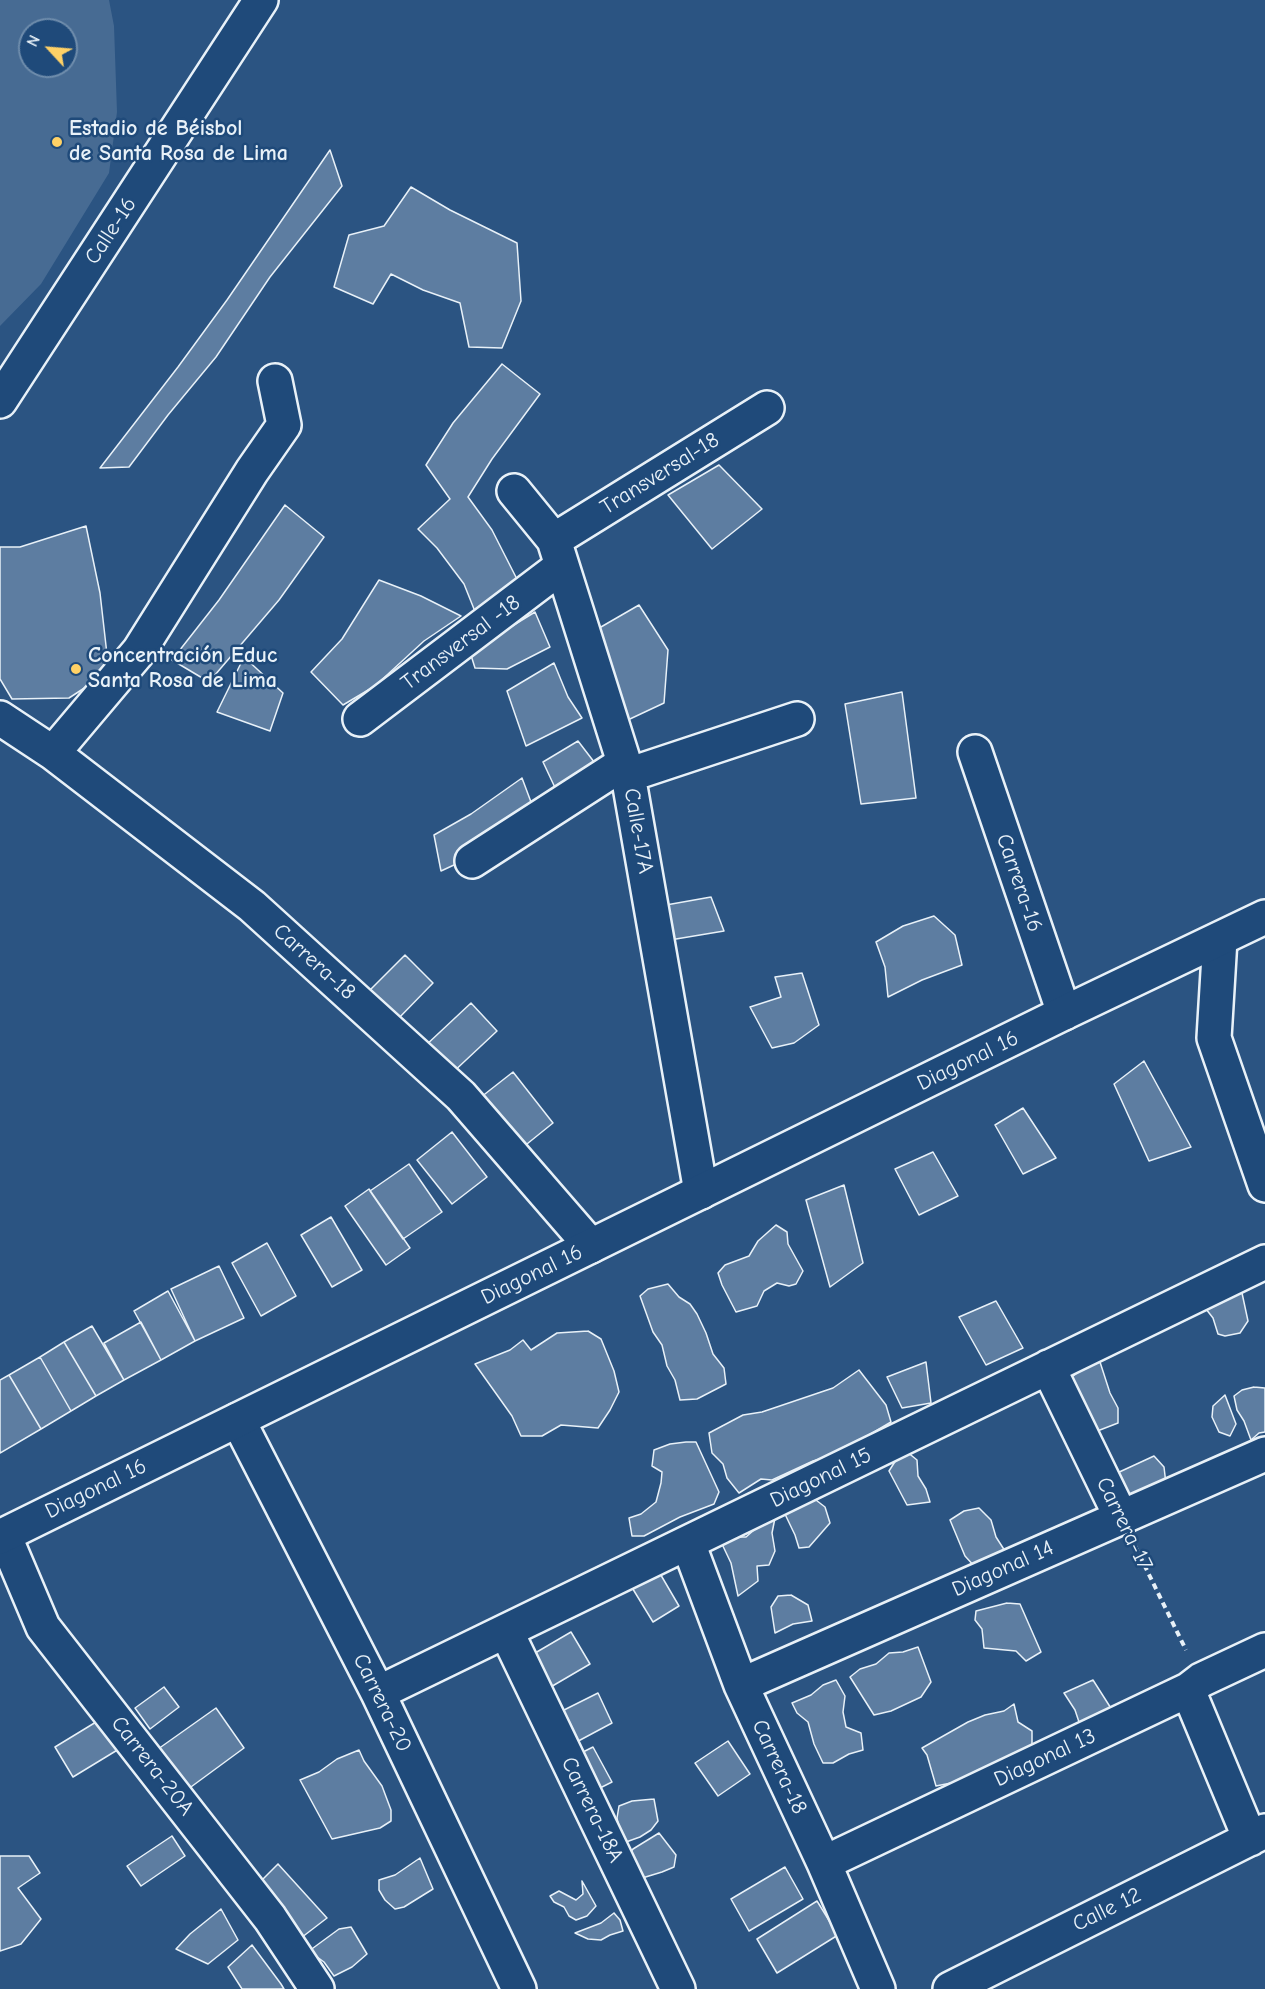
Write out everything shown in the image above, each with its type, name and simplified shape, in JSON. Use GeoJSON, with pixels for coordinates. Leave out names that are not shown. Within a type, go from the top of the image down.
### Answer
{"type":"FeatureCollection","features":[{"type":"Feature","properties":{"kind":"street","name":"Calle-16"},"geometry":{"type":"LineString","coordinates":[[0,401],[261,0]]}},
{"type":"Feature","properties":{"kind":"street"},"geometry":{"type":"LineString","coordinates":[[53,753],[139,651],[252,471],[284,425],[274,381]]}},
{"type":"Feature","properties":{"kind":"street","name":"Transversal-18"},"geometry":{"type":"LineString","coordinates":[[558,553],[767,408]]}},
{"type":"Feature","properties":{"kind":"street","name":"Calle-17A"},"geometry":{"type":"LineString","coordinates":[[514,491],[558,553],[626,769],[701,1192]]}},
{"type":"Feature","properties":{"kind":"street","name":"Transversal -18"},"geometry":{"type":"LineString","coordinates":[[360,719],[558,553]]}},
{"type":"Feature","properties":{"kind":"street","name":"Carrera-18"},"geometry":{"type":"LineString","coordinates":[[0,718],[53,753],[252,906],[461,1096],[591,1246]]}},
{"type":"Feature","properties":{"kind":"street"},"geometry":{"type":"LineString","coordinates":[[472,861],[626,769],[797,719]]}},
{"type":"Feature","properties":{"kind":"street","name":"Carrera-16"},"geometry":{"type":"LineString","coordinates":[[975,752],[1064,1013]]}},
{"type":"Feature","properties":{"kind":"street","name":"Diagonal 16"},"geometry":{"type":"LineString","coordinates":[[2,1536],[1064,1013],[1265,917]]}},
{"type":"Feature","properties":{"kind":"street"},"geometry":{"type":"LineString","coordinates":[[1220,939],[1214,1038],[1265,1185]]}},
{"type":"Feature","properties":{"kind":"street","name":"Diagonal 15"},"geometry":{"type":"LineString","coordinates":[[378,1693],[1265,1262]]}},
{"type":"Feature","properties":{"kind":"street","name":"Carrera-17"},"geometry":{"type":"LineString","coordinates":[[1048,1367],[1120,1517]]}},
{"type":"Feature","properties":{"kind":"street","name":"Carrera-20"},"geometry":{"type":"LineString","coordinates":[[238,1420],[378,1693],[519,1989]]}},
{"type":"Feature","properties":{"kind":"street","name":"Diagonal 14"},"geometry":{"type":"LineString","coordinates":[[741,1685],[1265,1454]]}},
{"type":"Feature","properties":{"kind":"street","name":"Carrera-20A"},"geometry":{"type":"LineString","coordinates":[[2,1536],[43,1627],[270,1918],[317,1989]]}},
{"type":"Feature","properties":{"kind":"street","name":"Carrera-18"},"geometry":{"type":"LineString","coordinates":[[688,1543],[741,1685],[824,1863],[878,1989]]}},
{"type":"Feature","properties":{"kind":"street","name":"Carrera-18A"},"geometry":{"type":"LineString","coordinates":[[506,1631],[678,1989]]}},
{"type":"Feature","properties":{"kind":"street","name":"Diagonal 13"},"geometry":{"type":"LineString","coordinates":[[824,1863],[1265,1650]]}},
{"type":"Feature","properties":{"kind":"street"},"geometry":{"type":"LineString","coordinates":[[1195,1685],[1257,1835]]}},
{"type":"Feature","properties":{"kind":"street","name":"Calle 12"},"geometry":{"type":"LineString","coordinates":[[950,1989],[1257,1835]]}},
{"type":"Feature","properties":{"kind":"path","name":"Carrera-17"},"geometry":{"type":"LineString","coordinates":[[1120,1517],[1195,1685]]}},
{"type":"Feature","properties":{"kind":"shaded area","name":"Estadio de Béisbol de Santa Rosa de Lima"},"geometry":{"type":"Polygon","coordinates":[[[0,0],[109,0],[114,26],[117,112],[109,173],[41,284],[0,326],[0,0]]]}},
{"type":"Feature","properties":{"kind":"building"},"geometry":{"type":"Polygon","coordinates":[[[330,150],[342,186],[270,277],[216,357],[129,467],[100,468],[227,300],[330,150]]]}},
{"type":"Feature","properties":{"kind":"building"},"geometry":{"type":"Polygon","coordinates":[[[411,187],[450,210],[517,243],[521,301],[502,348],[469,347],[460,303],[423,290],[391,274],[373,304],[334,287],[349,235],[384,226],[411,187]]]}},
{"type":"Feature","properties":{"kind":"building"},"geometry":{"type":"Polygon","coordinates":[[[502,364],[540,394],[492,459],[468,497],[492,530],[523,591],[478,619],[464,584],[437,548],[418,529],[450,499],[426,465],[453,423],[502,364]]]}},
{"type":"Feature","properties":{"kind":"building"},"geometry":{"type":"Polygon","coordinates":[[[719,465],[762,509],[712,549],[668,495],[719,465]]]}},
{"type":"Feature","properties":{"kind":"building"},"geometry":{"type":"Polygon","coordinates":[[[285,505],[324,537],[279,600],[209,682],[172,660],[219,600],[285,505]]]}},
{"type":"Feature","properties":{"kind":"building"},"geometry":{"type":"Polygon","coordinates":[[[86,526],[100,593],[109,672],[69,698],[12,699],[0,679],[0,547],[20,547],[86,526]]]}},
{"type":"Feature","properties":{"kind":"building"},"geometry":{"type":"Polygon","coordinates":[[[379,580],[421,596],[461,616],[424,641],[375,686],[343,705],[311,672],[342,639],[379,580]]]}},
{"type":"Feature","properties":{"kind":"building"},"geometry":{"type":"Polygon","coordinates":[[[639,605],[668,650],[664,703],[615,726],[594,631],[639,605]]]}},
{"type":"Feature","properties":{"kind":"building"},"geometry":{"type":"Polygon","coordinates":[[[535,612],[550,647],[507,669],[475,668],[470,652],[535,612]]]}},
{"type":"Feature","properties":{"kind":"building"},"geometry":{"type":"Polygon","coordinates":[[[244,657],[283,693],[270,731],[217,712],[244,657]]]}},
{"type":"Feature","properties":{"kind":"building"},"geometry":{"type":"Polygon","coordinates":[[[554,663],[568,697],[582,718],[526,746],[507,691],[554,663]]]}},
{"type":"Feature","properties":{"kind":"building"},"geometry":{"type":"Polygon","coordinates":[[[902,692],[916,798],[861,804],[845,704],[902,692]]]}},
{"type":"Feature","properties":{"kind":"building"},"geometry":{"type":"Polygon","coordinates":[[[578,741],[601,771],[558,794],[543,762],[578,741]]]}},
{"type":"Feature","properties":{"kind":"building"},"geometry":{"type":"Polygon","coordinates":[[[522,778],[537,818],[482,852],[441,871],[434,835],[471,814],[522,778]]]}},
{"type":"Feature","properties":{"kind":"building"},"geometry":{"type":"Polygon","coordinates":[[[711,897],[724,931],[670,940],[666,905],[711,897]]]}},
{"type":"Feature","properties":{"kind":"building"},"geometry":{"type":"Polygon","coordinates":[[[934,916],[955,935],[962,965],[922,980],[888,997],[885,967],[876,942],[903,926],[934,916]]]}},
{"type":"Feature","properties":{"kind":"building"},"geometry":{"type":"Polygon","coordinates":[[[405,955],[433,983],[395,1022],[366,994],[405,955]]]}},
{"type":"Feature","properties":{"kind":"building"},"geometry":{"type":"Polygon","coordinates":[[[802,973],[819,1025],[794,1043],[772,1048],[750,1007],[781,997],[775,977],[802,973]]]}},
{"type":"Feature","properties":{"kind":"building"},"geometry":{"type":"Polygon","coordinates":[[[471,1003],[497,1031],[450,1075],[424,1047],[471,1003]]]}},
{"type":"Feature","properties":{"kind":"building"},"geometry":{"type":"Polygon","coordinates":[[[1144,1061],[1191,1147],[1149,1161],[1114,1084],[1144,1061]]]}},
{"type":"Feature","properties":{"kind":"building"},"geometry":{"type":"Polygon","coordinates":[[[513,1072],[553,1123],[517,1152],[476,1101],[513,1072]]]}},
{"type":"Feature","properties":{"kind":"building"},"geometry":{"type":"Polygon","coordinates":[[[1023,1108],[1056,1158],[1023,1174],[995,1125],[1023,1108]]]}},
{"type":"Feature","properties":{"kind":"building"},"geometry":{"type":"Polygon","coordinates":[[[452,1132],[487,1177],[452,1204],[417,1160],[452,1132]]]}},
{"type":"Feature","properties":{"kind":"building"},"geometry":{"type":"Polygon","coordinates":[[[933,1152],[958,1196],[919,1215],[895,1169],[933,1152]]]}},
{"type":"Feature","properties":{"kind":"building"},"geometry":{"type":"Polygon","coordinates":[[[409,1164],[442,1212],[403,1239],[370,1191],[409,1164]]]}},
{"type":"Feature","properties":{"kind":"building"},"geometry":{"type":"Polygon","coordinates":[[[844,1185],[863,1263],[830,1287],[806,1200],[844,1185]]]}},
{"type":"Feature","properties":{"kind":"building"},"geometry":{"type":"Polygon","coordinates":[[[369,1189],[410,1248],[386,1265],[345,1206],[369,1189]]]}},
{"type":"Feature","properties":{"kind":"building"},"geometry":{"type":"Polygon","coordinates":[[[331,1217],[362,1270],[332,1287],[301,1235],[331,1217]]]}},
{"type":"Feature","properties":{"kind":"building"},"geometry":{"type":"Polygon","coordinates":[[[776,1225],[787,1232],[788,1244],[803,1271],[796,1284],[789,1286],[777,1283],[764,1291],[757,1306],[736,1312],[718,1273],[725,1265],[749,1256],[758,1241],[776,1225]]]}},
{"type":"Feature","properties":{"kind":"building"},"geometry":{"type":"Polygon","coordinates":[[[267,1243],[296,1296],[261,1316],[232,1263],[267,1243]]]}},
{"type":"Feature","properties":{"kind":"building"},"geometry":{"type":"Polygon","coordinates":[[[219,1266],[244,1318],[195,1341],[171,1289],[219,1266]]]}},
{"type":"Feature","properties":{"kind":"building"},"geometry":{"type":"Polygon","coordinates":[[[668,1284],[679,1297],[690,1304],[697,1314],[713,1354],[724,1368],[726,1384],[697,1399],[680,1400],[662,1345],[653,1332],[640,1296],[648,1289],[668,1284]]]}},
{"type":"Feature","properties":{"kind":"building"},"geometry":{"type":"Polygon","coordinates":[[[168,1291],[195,1341],[161,1360],[134,1311],[168,1291]]]}},
{"type":"Feature","properties":{"kind":"building"},"geometry":{"type":"Polygon","coordinates":[[[1242,1293],[1248,1321],[1240,1333],[1225,1336],[1218,1334],[1213,1318],[1206,1309],[1235,1294],[1242,1293]]]}},
{"type":"Feature","properties":{"kind":"building"},"geometry":{"type":"Polygon","coordinates":[[[996,1301],[1023,1348],[986,1365],[959,1317],[996,1301]]]}},
{"type":"Feature","properties":{"kind":"building"},"geometry":{"type":"Polygon","coordinates":[[[141,1322],[161,1360],[124,1380],[104,1343],[141,1322]]]}},
{"type":"Feature","properties":{"kind":"building"},"geometry":{"type":"Polygon","coordinates":[[[92,1326],[124,1380],[96,1396],[64,1342],[92,1326]]]}},
{"type":"Feature","properties":{"kind":"building"},"geometry":{"type":"Polygon","coordinates":[[[588,1331],[601,1339],[614,1371],[619,1392],[610,1410],[598,1428],[561,1425],[542,1436],[521,1436],[512,1416],[475,1364],[510,1350],[523,1340],[531,1350],[557,1333],[588,1331]]]}},
{"type":"Feature","properties":{"kind":"building"},"geometry":{"type":"Polygon","coordinates":[[[64,1342],[96,1396],[71,1411],[40,1357],[64,1342]]]}},
{"type":"Feature","properties":{"kind":"building"},"geometry":{"type":"Polygon","coordinates":[[[40,1357],[71,1411],[41,1429],[9,1375],[40,1357]]]}},
{"type":"Feature","properties":{"kind":"building"},"geometry":{"type":"Polygon","coordinates":[[[926,1362],[931,1403],[902,1408],[887,1377],[926,1362]]]}},
{"type":"Feature","properties":{"kind":"building"},"geometry":{"type":"Polygon","coordinates":[[[1100,1362],[1110,1393],[1118,1408],[1118,1423],[1087,1435],[1068,1380],[1082,1369],[1100,1362]]]}},
{"type":"Feature","properties":{"kind":"building"},"geometry":{"type":"Polygon","coordinates":[[[859,1370],[886,1405],[891,1422],[835,1455],[813,1461],[772,1480],[761,1479],[739,1493],[727,1478],[723,1464],[712,1453],[709,1433],[743,1415],[762,1412],[833,1388],[859,1370]]]}},
{"type":"Feature","properties":{"kind":"building"},"geometry":{"type":"Polygon","coordinates":[[[9,1375],[41,1429],[0,1453],[0,1380],[9,1375]]]}},
{"type":"Feature","properties":{"kind":"building"},"geometry":{"type":"Polygon","coordinates":[[[1254,1387],[1265,1388],[1265,1432],[1259,1433],[1251,1440],[1237,1410],[1234,1396],[1242,1390],[1254,1387]]]}},
{"type":"Feature","properties":{"kind":"building"},"geometry":{"type":"Polygon","coordinates":[[[1225,1395],[1236,1424],[1230,1436],[1219,1432],[1212,1417],[1213,1406],[1225,1395]]]}},
{"type":"Feature","properties":{"kind":"building"},"geometry":{"type":"Polygon","coordinates":[[[696,1442],[719,1492],[714,1504],[680,1517],[644,1536],[632,1536],[629,1518],[641,1514],[656,1502],[661,1483],[662,1472],[652,1466],[654,1450],[670,1444],[696,1442]]]}},
{"type":"Feature","properties":{"kind":"building"},"geometry":{"type":"Polygon","coordinates":[[[906,1451],[917,1460],[918,1476],[926,1489],[930,1502],[907,1505],[889,1471],[906,1451]]]}},
{"type":"Feature","properties":{"kind":"building"},"geometry":{"type":"Polygon","coordinates":[[[1154,1456],[1164,1467],[1166,1484],[1116,1503],[1115,1474],[1154,1456]]]}},
{"type":"Feature","properties":{"kind":"building"},"geometry":{"type":"Polygon","coordinates":[[[812,1497],[825,1507],[830,1523],[809,1547],[799,1548],[783,1510],[812,1497]]]}},
{"type":"Feature","properties":{"kind":"building"},"geometry":{"type":"Polygon","coordinates":[[[979,1508],[991,1520],[996,1537],[1005,1551],[976,1568],[965,1556],[950,1520],[964,1511],[979,1508]]]}},
{"type":"Feature","properties":{"kind":"building"},"geometry":{"type":"Polygon","coordinates":[[[775,1518],[772,1533],[775,1551],[769,1565],[757,1566],[758,1581],[738,1596],[731,1563],[721,1542],[735,1537],[746,1537],[763,1522],[775,1518]]]}},
{"type":"Feature","properties":{"kind":"building"},"geometry":{"type":"Polygon","coordinates":[[[655,1565],[679,1606],[653,1622],[628,1581],[655,1565]]]}},
{"type":"Feature","properties":{"kind":"building"},"geometry":{"type":"Polygon","coordinates":[[[791,1595],[808,1605],[812,1621],[793,1624],[775,1633],[771,1607],[778,1596],[791,1595]]]}},
{"type":"Feature","properties":{"kind":"building"},"geometry":{"type":"Polygon","coordinates":[[[1007,1603],[1020,1604],[1041,1652],[1026,1661],[1016,1651],[984,1648],[982,1629],[975,1620],[976,1611],[1007,1603]]]}},
{"type":"Feature","properties":{"kind":"building"},"geometry":{"type":"Polygon","coordinates":[[[571,1632],[590,1664],[549,1688],[530,1656],[571,1632]]]}},
{"type":"Feature","properties":{"kind":"building"},"geometry":{"type":"Polygon","coordinates":[[[918,1647],[931,1682],[921,1697],[891,1711],[874,1715],[850,1677],[860,1669],[876,1664],[889,1653],[903,1652],[918,1647]]]}},
{"type":"Feature","properties":{"kind":"building"},"geometry":{"type":"Polygon","coordinates":[[[836,1680],[845,1696],[843,1712],[846,1727],[861,1733],[863,1750],[849,1754],[833,1763],[823,1763],[814,1744],[808,1722],[797,1713],[792,1703],[836,1680]]]}},
{"type":"Feature","properties":{"kind":"building"},"geometry":{"type":"Polygon","coordinates":[[[1093,1680],[1114,1713],[1081,1728],[1075,1710],[1064,1693],[1093,1680]]]}},
{"type":"Feature","properties":{"kind":"building"},"geometry":{"type":"Polygon","coordinates":[[[164,1687],[179,1707],[150,1729],[135,1708],[164,1687]]]}},
{"type":"Feature","properties":{"kind":"building"},"geometry":{"type":"Polygon","coordinates":[[[598,1693],[612,1723],[569,1746],[554,1715],[598,1693]]]}},
{"type":"Feature","properties":{"kind":"building"},"geometry":{"type":"Polygon","coordinates":[[[1014,1704],[1018,1722],[1032,1731],[1032,1750],[966,1780],[936,1786],[927,1755],[922,1748],[968,1722],[1004,1711],[1014,1704]]]}},
{"type":"Feature","properties":{"kind":"building"},"geometry":{"type":"Polygon","coordinates":[[[216,1708],[244,1748],[180,1795],[151,1754],[216,1708]]]}},
{"type":"Feature","properties":{"kind":"building"},"geometry":{"type":"Polygon","coordinates":[[[101,1719],[119,1749],[73,1777],[55,1747],[101,1719]]]}},
{"type":"Feature","properties":{"kind":"building"},"geometry":{"type":"Polygon","coordinates":[[[728,1741],[750,1774],[718,1796],[695,1763],[728,1741]]]}},
{"type":"Feature","properties":{"kind":"building"},"geometry":{"type":"Polygon","coordinates":[[[593,1747],[612,1782],[590,1793],[571,1758],[593,1747]]]}},
{"type":"Feature","properties":{"kind":"building"},"geometry":{"type":"Polygon","coordinates":[[[359,1750],[382,1786],[391,1810],[391,1821],[380,1828],[332,1839],[300,1780],[319,1772],[337,1759],[359,1750]]]}},
{"type":"Feature","properties":{"kind":"building"},"geometry":{"type":"Polygon","coordinates":[[[654,1799],[658,1821],[651,1830],[626,1842],[619,1829],[617,1818],[619,1806],[632,1801],[654,1799]]]}},
{"type":"Feature","properties":{"kind":"building"},"geometry":{"type":"Polygon","coordinates":[[[659,1833],[676,1855],[674,1867],[639,1879],[627,1857],[633,1849],[659,1833]]]}},
{"type":"Feature","properties":{"kind":"building"},"geometry":{"type":"Polygon","coordinates":[[[172,1836],[185,1856],[141,1886],[127,1866],[172,1836]]]}},
{"type":"Feature","properties":{"kind":"building"},"geometry":{"type":"Polygon","coordinates":[[[0,1856],[29,1856],[40,1873],[18,1888],[41,1919],[21,1944],[0,1951],[0,1856]]]}},
{"type":"Feature","properties":{"kind":"building"},"geometry":{"type":"Polygon","coordinates":[[[420,1858],[433,1889],[404,1907],[395,1909],[385,1900],[379,1890],[379,1880],[395,1875],[420,1858]]]}},
{"type":"Feature","properties":{"kind":"building"},"geometry":{"type":"Polygon","coordinates":[[[278,1864],[327,1918],[297,1941],[255,1887],[278,1864]]]}},
{"type":"Feature","properties":{"kind":"building"},"geometry":{"type":"Polygon","coordinates":[[[785,1867],[803,1899],[749,1931],[731,1899],[785,1867]]]}},
{"type":"Feature","properties":{"kind":"building"},"geometry":{"type":"Polygon","coordinates":[[[582,1881],[596,1906],[587,1916],[576,1920],[569,1916],[564,1907],[554,1902],[550,1896],[559,1891],[576,1900],[583,1894],[582,1881]]]}},
{"type":"Feature","properties":{"kind":"building"},"geometry":{"type":"Polygon","coordinates":[[[817,1901],[838,1935],[777,1973],[757,1939],[817,1901]]]}},
{"type":"Feature","properties":{"kind":"building"},"geometry":{"type":"Polygon","coordinates":[[[221,1909],[238,1940],[208,1964],[176,1949],[190,1934],[221,1909]]]}},
{"type":"Feature","properties":{"kind":"building"},"geometry":{"type":"Polygon","coordinates":[[[614,1913],[620,1920],[623,1931],[601,1940],[588,1939],[575,1933],[601,1923],[614,1913]]]}},
{"type":"Feature","properties":{"kind":"building"},"geometry":{"type":"Polygon","coordinates":[[[351,1927],[367,1954],[352,1967],[334,1976],[324,1962],[309,1951],[339,1929],[351,1927]]]}},
{"type":"Feature","properties":{"kind":"building"},"geometry":{"type":"Polygon","coordinates":[[[252,1945],[284,1989],[242,1989],[228,1967],[252,1945]]]}},
{"type":"Feature","properties":{"kind":"place","name":"Estadio de Béisbol de Santa Rosa de Lima"},"geometry":{"type":"Point","coordinates":[57,142]}},
{"type":"Feature","properties":{"kind":"place","name":"Concentración Educ Santa Rosa de Lima"},"geometry":{"type":"Point","coordinates":[76,669]}}]}
